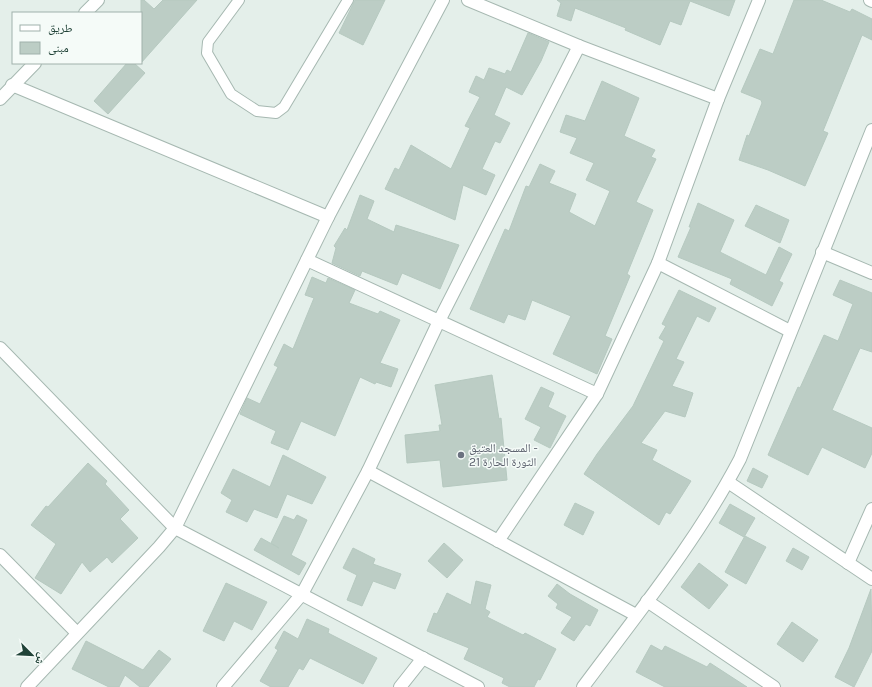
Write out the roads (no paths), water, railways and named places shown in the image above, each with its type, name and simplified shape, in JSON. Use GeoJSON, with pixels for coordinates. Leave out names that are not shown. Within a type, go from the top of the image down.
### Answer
{"type":"FeatureCollection","features":[{"type":"Feature","properties":{"kind":"street"},"geometry":{"type":"LineString","coordinates":[[86,12],[98,0]]}},
{"type":"Feature","properties":{"kind":"street"},"geometry":{"type":"LineString","coordinates":[[27,687],[159,547],[175,528],[328,217],[443,0]]}},
{"type":"Feature","properties":{"kind":"street"},"geometry":{"type":"LineString","coordinates":[[468,0],[579,46],[718,99]]}},
{"type":"Feature","properties":{"kind":"street"},"geometry":{"type":"LineString","coordinates":[[498,541],[597,394],[658,263],[718,99],[759,0]]}},
{"type":"Feature","properties":{"kind":"street"},"geometry":{"type":"LineString","coordinates":[[223,687],[302,594],[368,471],[439,321],[579,46]]}},
{"type":"Feature","properties":{"kind":"street"},"geometry":{"type":"LineString","coordinates":[[0,98],[34,64]]}},
{"type":"Feature","properties":{"kind":"street"},"geometry":{"type":"LineString","coordinates":[[12,85],[328,217]]}},
{"type":"Feature","properties":{"kind":"street"},"geometry":{"type":"LineString","coordinates":[[583,687],[648,601],[713,509],[740,459],[790,331],[872,130]]}},
{"type":"Feature","properties":{"kind":"street"},"geometry":{"type":"LineString","coordinates":[[822,252],[872,273]]}},
{"type":"Feature","properties":{"kind":"street"},"geometry":{"type":"LineString","coordinates":[[307,260],[597,394]]}},
{"type":"Feature","properties":{"kind":"street"},"geometry":{"type":"LineString","coordinates":[[658,263],[790,331]]}},
{"type":"Feature","properties":{"kind":"street"},"geometry":{"type":"LineString","coordinates":[[0,348],[175,528],[478,687]]}},
{"type":"Feature","properties":{"kind":"street"},"geometry":{"type":"LineString","coordinates":[[368,471],[636,615]]}},
{"type":"Feature","properties":{"kind":"street"},"geometry":{"type":"LineString","coordinates":[[728,482],[872,579]]}},
{"type":"Feature","properties":{"kind":"street"},"geometry":{"type":"LineString","coordinates":[[848,563],[872,509]]}},
{"type":"Feature","properties":{"kind":"street"},"geometry":{"type":"LineString","coordinates":[[0,556],[77,633]]}},
{"type":"Feature","properties":{"kind":"street"},"geometry":{"type":"LineString","coordinates":[[648,601],[774,687]]}},
{"type":"Feature","properties":{"kind":"street"},"geometry":{"type":"LineString","coordinates":[[400,687],[423,658]]}},
{"type":"Feature","properties":{"kind":"lane"},"geometry":{"type":"LineString","coordinates":[[239,0],[208,42],[207,53],[231,94],[257,111],[276,113],[284,107],[348,0]]}},
{"type":"Feature","properties":{"kind":"place","name":"المسجد العتيق - الثورة الحارة 21"},"geometry":{"type":"Point","coordinates":[461,455]}}]}
